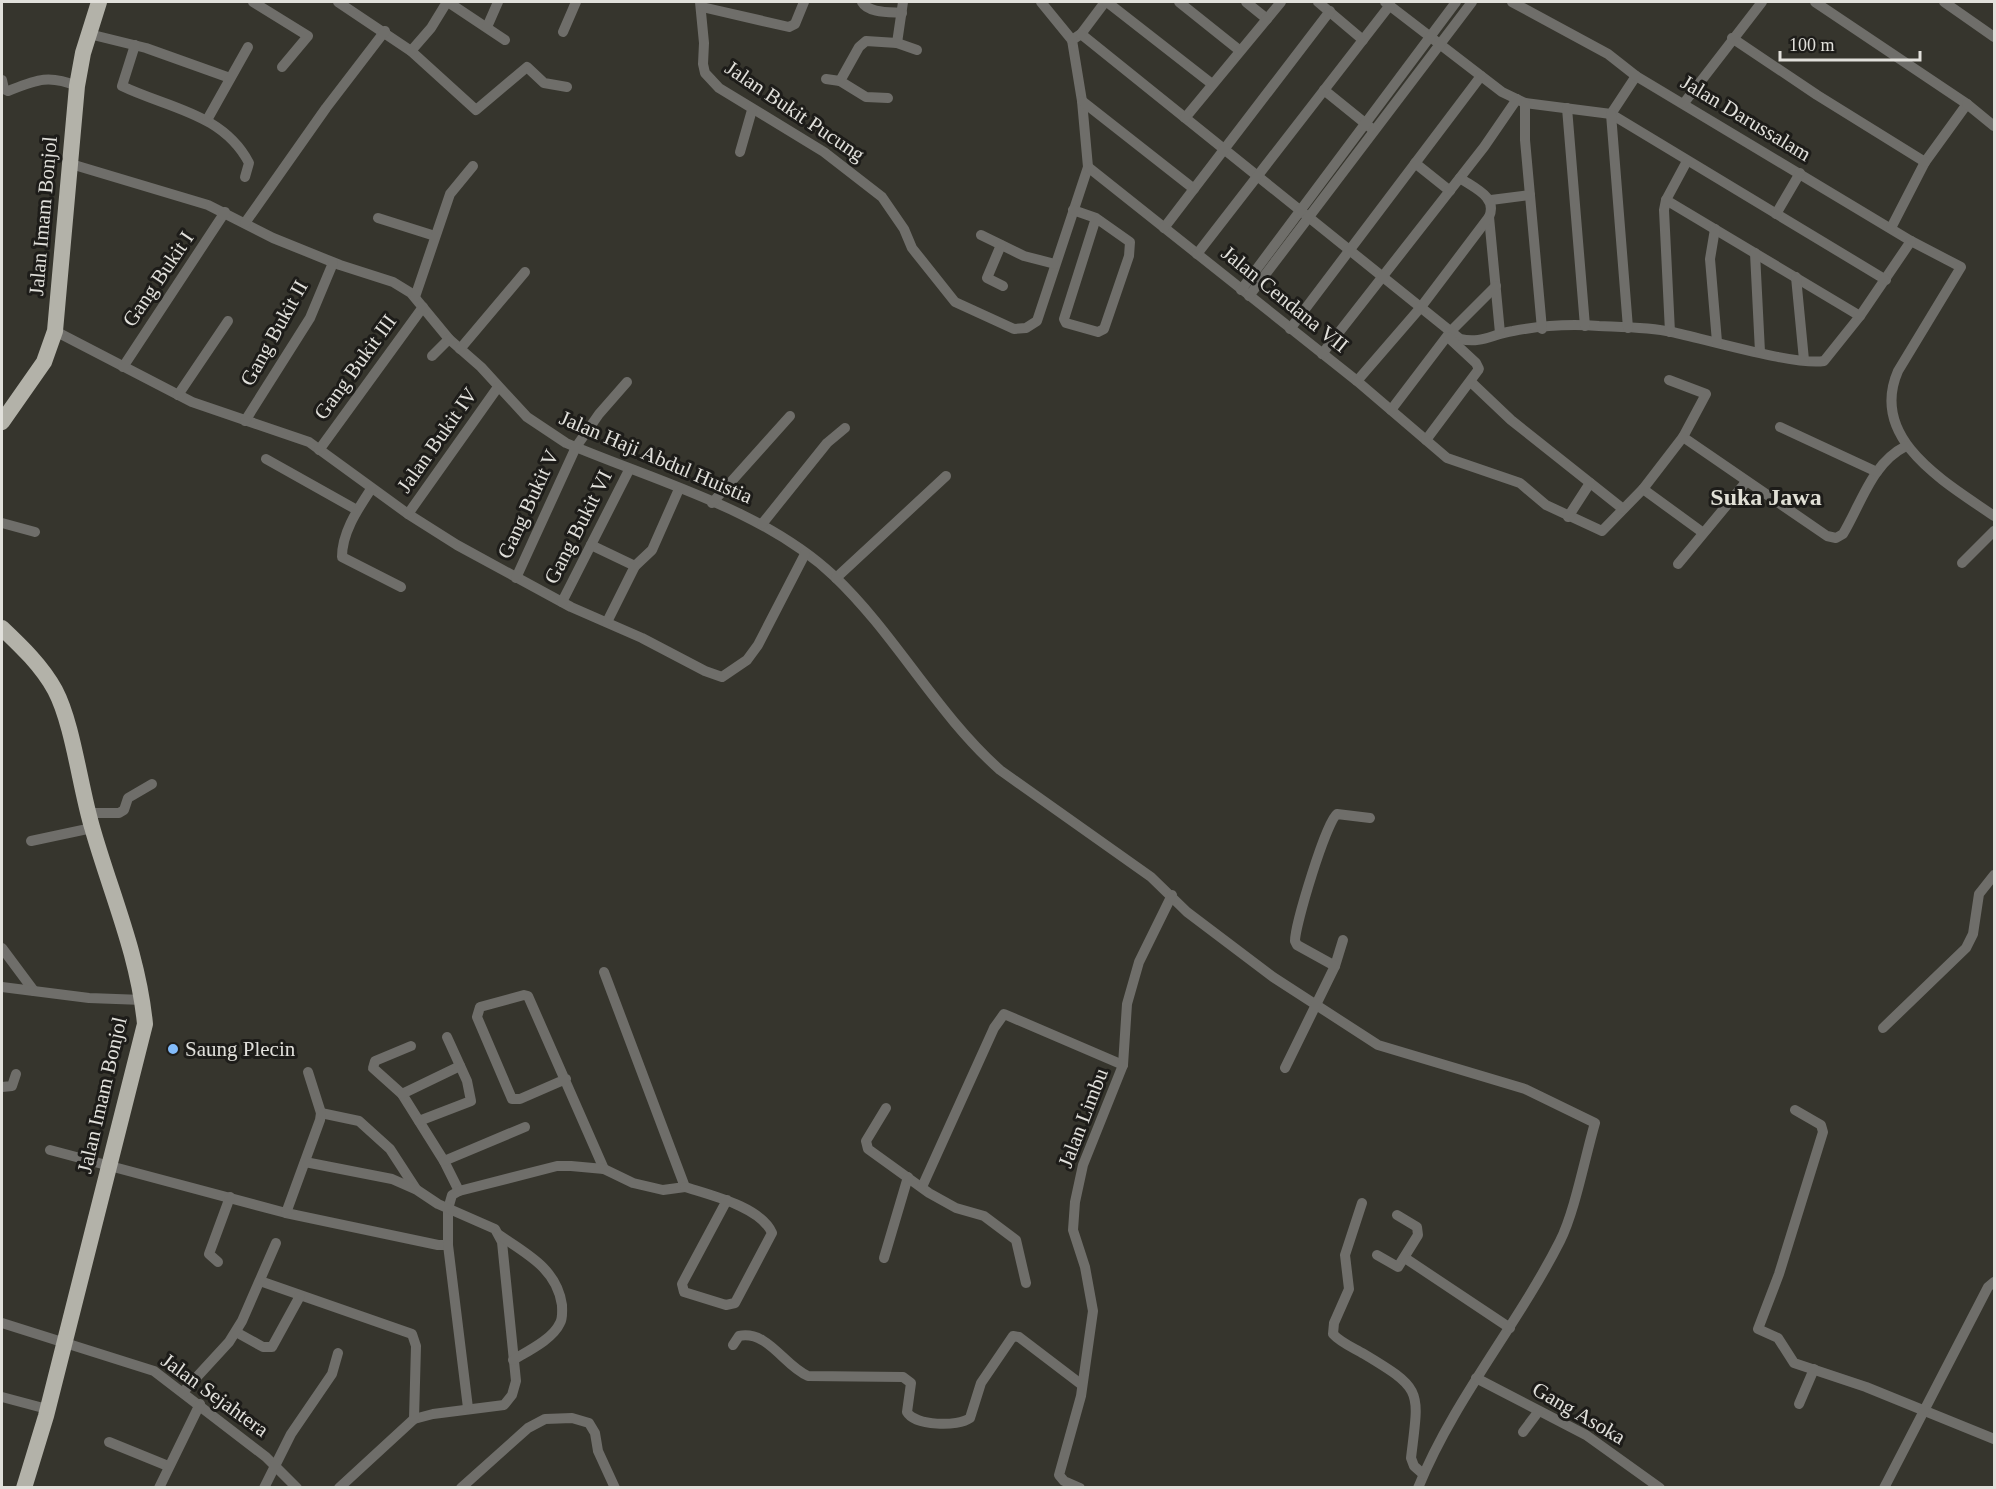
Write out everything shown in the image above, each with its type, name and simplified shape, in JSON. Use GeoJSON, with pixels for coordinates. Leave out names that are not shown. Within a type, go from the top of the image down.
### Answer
{"type":"FeatureCollection","features":[{"type":"Feature","properties":{"kind":"highway","name":"Jalan Imam Bonjol"},"geometry":{"type":"LineString","coordinates":[[2,422],[44,362],[54,331],[77,86],[99,2]]}},
{"type":"Feature","properties":{"kind":"highway","name":"Jalan Imam Bonjol"},"geometry":{"type":"LineString","coordinates":[[2,628],[30,655],[60,701],[90,820],[120,907],[143,1000],[146,1024],[47,1409],[24,1488]]}},
{"type":"Feature","properties":{"kind":"street"},"geometry":{"type":"LineString","coordinates":[[253,2],[308,36],[282,67]]}},
{"type":"Feature","properties":{"kind":"street"},"geometry":{"type":"LineString","coordinates":[[340,2],[411,51],[477,110],[527,67],[544,83],[567,87]]}},
{"type":"Feature","properties":{"kind":"street"},"geometry":{"type":"LineString","coordinates":[[411,51],[431,28],[448,2],[505,40]]}},
{"type":"Feature","properties":{"kind":"street"},"geometry":{"type":"LineString","coordinates":[[487,27],[498,2]]}},
{"type":"Feature","properties":{"kind":"street"},"geometry":{"type":"LineString","coordinates":[[563,32],[576,2]]}},
{"type":"Feature","properties":{"kind":"street"},"geometry":{"type":"LineString","coordinates":[[701,4],[789,27],[795,24],[804,2]]}},
{"type":"Feature","properties":{"kind":"street"},"geometry":{"type":"LineString","coordinates":[[862,2],[866,7],[902,13]]}},
{"type":"Feature","properties":{"kind":"street"},"geometry":{"type":"LineString","coordinates":[[897,43],[903,2]]}},
{"type":"Feature","properties":{"kind":"street"},"geometry":{"type":"LineString","coordinates":[[1041,2],[1053,7],[1076,37],[1185,118],[1421,307],[1476,363],[1479,369],[1472,383],[1426,440]]}},
{"type":"Feature","properties":{"kind":"street"},"geometry":{"type":"LineString","coordinates":[[1088,167],[1076,37],[1106,2],[1212,84]]}},
{"type":"Feature","properties":{"kind":"street"},"geometry":{"type":"LineString","coordinates":[[1179,2],[1239,50]]}},
{"type":"Feature","properties":{"kind":"street"},"geometry":{"type":"LineString","coordinates":[[1246,2],[1267,19]]}},
{"type":"Feature","properties":{"kind":"street"},"geometry":{"type":"LineString","coordinates":[[1185,118],[1281,2]]}},
{"type":"Feature","properties":{"kind":"street"},"geometry":{"type":"LineString","coordinates":[[1318,2],[1362,40]]}},
{"type":"Feature","properties":{"kind":"street"},"geometry":{"type":"LineString","coordinates":[[1304,215],[1365,123],[1456,2]]}},
{"type":"Feature","properties":{"kind":"street"},"geometry":{"type":"LineString","coordinates":[[1245,293],[1304,215],[1374,131],[1472,2]]}},
{"type":"Feature","properties":{"kind":"street","name":"Jalan Darussalam"},"geometry":{"type":"LineString","coordinates":[[1512,2],[1608,54],[1636,76],[1911,241],[1961,267],[1892,384],[1889,403],[1906,446]]}},
{"type":"Feature","properties":{"kind":"street"},"geometry":{"type":"LineString","coordinates":[[1684,103],[1762,2]]}},
{"type":"Feature","properties":{"kind":"street"},"geometry":{"type":"LineString","coordinates":[[1815,2],[1967,104],[1995,126]]}},
{"type":"Feature","properties":{"kind":"street"},"geometry":{"type":"LineString","coordinates":[[1944,2],[1995,37]]}},
{"type":"Feature","properties":{"kind":"street"},"geometry":{"type":"LineString","coordinates":[[1197,254],[1258,178],[1388,3],[1502,92],[1521,101],[1611,114],[1886,280]]}},
{"type":"Feature","properties":{"kind":"street","name":"Jalan Bukit Pucung"},"geometry":{"type":"LineString","coordinates":[[701,4],[705,73],[719,88],[824,152],[882,196],[904,229],[912,248],[955,302],[982,317],[1014,329],[1034,324],[1037,321],[1088,167]]}},
{"type":"Feature","properties":{"kind":"street"},"geometry":{"type":"LineString","coordinates":[[1164,228],[1222,149],[1330,11]]}},
{"type":"Feature","properties":{"kind":"street"},"geometry":{"type":"LineString","coordinates":[[245,224],[326,108],[385,31]]}},
{"type":"Feature","properties":{"kind":"street"},"geometry":{"type":"LineString","coordinates":[[89,34],[135,45],[230,78]]}},
{"type":"Feature","properties":{"kind":"street"},"geometry":{"type":"LineString","coordinates":[[1732,38],[1924,162]]}},
{"type":"Feature","properties":{"kind":"street"},"geometry":{"type":"LineString","coordinates":[[840,81],[860,47],[866,42],[897,43],[917,50]]}},
{"type":"Feature","properties":{"kind":"street"},"geometry":{"type":"LineString","coordinates":[[135,45],[122,86],[207,120],[232,139],[244,154],[249,163],[245,177]]}},
{"type":"Feature","properties":{"kind":"street"},"geometry":{"type":"LineString","coordinates":[[207,120],[248,47]]}},
{"type":"Feature","properties":{"kind":"street"},"geometry":{"type":"LineString","coordinates":[[1290,329],[1481,76]]}},
{"type":"Feature","properties":{"kind":"street"},"geometry":{"type":"LineString","coordinates":[[1628,328],[1611,114],[1636,76]]}},
{"type":"Feature","properties":{"kind":"street"},"geometry":{"type":"LineString","coordinates":[[2,80],[4,89],[8,91],[42,78],[61,79],[77,86]]}},
{"type":"Feature","properties":{"kind":"street"},"geometry":{"type":"LineString","coordinates":[[826,79],[840,81],[866,97],[888,98]]}},
{"type":"Feature","properties":{"kind":"street"},"geometry":{"type":"LineString","coordinates":[[1324,90],[1374,131]]}},
{"type":"Feature","properties":{"kind":"street"},"geometry":{"type":"LineString","coordinates":[[1082,101],[1194,189]]}},
{"type":"Feature","properties":{"kind":"street"},"geometry":{"type":"LineString","coordinates":[[1322,354],[1521,101]]}},
{"type":"Feature","properties":{"kind":"street"},"geometry":{"type":"LineString","coordinates":[[1521,101],[1542,328]]}},
{"type":"Feature","properties":{"kind":"street"},"geometry":{"type":"LineString","coordinates":[[1891,228],[1924,162],[1967,104]]}},
{"type":"Feature","properties":{"kind":"street"},"geometry":{"type":"LineString","coordinates":[[1567,108],[1585,326]]}},
{"type":"Feature","properties":{"kind":"street"},"geometry":{"type":"LineString","coordinates":[[740,152],[752,110]]}},
{"type":"Feature","properties":{"kind":"street"},"geometry":{"type":"LineString","coordinates":[[1670,332],[1664,210],[1666,200],[1687,161]]}},
{"type":"Feature","properties":{"kind":"street"},"geometry":{"type":"LineString","coordinates":[[1415,163],[1450,191]]}},
{"type":"Feature","properties":{"kind":"street","name":"Jalan Haji Abdul Huistia"},"geometry":{"type":"LineString","coordinates":[[70,164],[225,212],[245,224],[333,263],[393,282],[415,297],[449,339],[547,432],[629,470],[762,524],[836,578],[885,634],[979,752],[1000,770],[1150,877],[1172,895],[1187,912],[1264,971],[1378,1045],[1525,1089],[1595,1123],[1561,1240],[1510,1328]]}},
{"type":"Feature","properties":{"kind":"street"},"geometry":{"type":"LineString","coordinates":[[415,297],[450,194],[473,166]]}},
{"type":"Feature","properties":{"kind":"street","name":"Jalan Cendana VII"},"geometry":{"type":"LineString","coordinates":[[1088,167],[1357,381],[1447,458],[1520,483],[1546,505],[1602,531],[1623,509]]}},
{"type":"Feature","properties":{"kind":"street"},"geometry":{"type":"LineString","coordinates":[[1776,214],[1800,173]]}},
{"type":"Feature","properties":{"kind":"street"},"geometry":{"type":"LineString","coordinates":[[1357,381],[1421,307],[1489,217],[1493,208],[1491,200],[1460,178]]}},
{"type":"Feature","properties":{"kind":"street"},"geometry":{"type":"LineString","coordinates":[[1491,200],[1530,195]]}},
{"type":"Feature","properties":{"kind":"street"},"geometry":{"type":"LineString","coordinates":[[1666,200],[1860,316]]}},
{"type":"Feature","properties":{"kind":"street"},"geometry":{"type":"LineString","coordinates":[[1073,210],[1096,218],[1130,242],[1129,256],[1104,330],[1098,332],[1066,323],[1065,318],[1096,218]]}},
{"type":"Feature","properties":{"kind":"street","name":"Gang Bukit I"},"geometry":{"type":"LineString","coordinates":[[123,367],[225,212]]}},
{"type":"Feature","properties":{"kind":"street"},"geometry":{"type":"LineString","coordinates":[[1489,217],[1500,333]]}},
{"type":"Feature","properties":{"kind":"street"},"geometry":{"type":"LineString","coordinates":[[378,218],[435,236]]}},
{"type":"Feature","properties":{"kind":"street"},"geometry":{"type":"LineString","coordinates":[[1715,229],[1710,259],[1717,342]]}},
{"type":"Feature","properties":{"kind":"street"},"geometry":{"type":"LineString","coordinates":[[981,235],[1024,256],[1055,264]]}},
{"type":"Feature","properties":{"kind":"street"},"geometry":{"type":"LineString","coordinates":[[1449,334],[1472,342],[1485,341],[1500,333],[1542,328],[1585,326],[1628,328],[1670,332],[1760,352],[1824,361],[1860,316],[1911,241]]}},
{"type":"Feature","properties":{"kind":"street"},"geometry":{"type":"LineString","coordinates":[[1001,245],[987,278],[1003,286]]}},
{"type":"Feature","properties":{"kind":"street"},"geometry":{"type":"LineString","coordinates":[[1755,253],[1760,352]]}},
{"type":"Feature","properties":{"kind":"street","name":"Gang Bukit II"},"geometry":{"type":"LineString","coordinates":[[245,421],[310,318],[333,263]]}},
{"type":"Feature","properties":{"kind":"street"},"geometry":{"type":"LineString","coordinates":[[460,349],[525,272]]}},
{"type":"Feature","properties":{"kind":"street"},"geometry":{"type":"LineString","coordinates":[[1796,277],[1804,360]]}},
{"type":"Feature","properties":{"kind":"street"},"geometry":{"type":"LineString","coordinates":[[1391,410],[1449,334],[1496,285]]}},
{"type":"Feature","properties":{"kind":"street","name":"Gang Bukit III"},"geometry":{"type":"LineString","coordinates":[[319,450],[423,307]]}},
{"type":"Feature","properties":{"kind":"street"},"geometry":{"type":"LineString","coordinates":[[178,395],[228,321]]}},
{"type":"Feature","properties":{"kind":"street"},"geometry":{"type":"LineString","coordinates":[[54,331],[178,395],[223,415],[287,434],[319,450],[408,514],[516,578],[705,671],[722,676],[747,660],[758,645],[805,554]]}},
{"type":"Feature","properties":{"kind":"street"},"geometry":{"type":"LineString","coordinates":[[432,356],[449,339]]}},
{"type":"Feature","properties":{"kind":"street"},"geometry":{"type":"LineString","coordinates":[[1472,383],[1511,420],[1623,509],[1683,437],[1706,394],[1669,380]]}},
{"type":"Feature","properties":{"kind":"street","name":"Gang Bukit V"},"geometry":{"type":"LineString","coordinates":[[516,578],[576,447],[599,414],[627,382]]}},
{"type":"Feature","properties":{"kind":"street","name":"Jalan Bukit IV"},"geometry":{"type":"LineString","coordinates":[[408,514],[498,387]]}},
{"type":"Feature","properties":{"kind":"street"},"geometry":{"type":"LineString","coordinates":[[712,503],[790,416]]}},
{"type":"Feature","properties":{"kind":"street"},"geometry":{"type":"LineString","coordinates":[[762,524],[827,443],[845,428]]}},
{"type":"Feature","properties":{"kind":"street"},"geometry":{"type":"LineString","coordinates":[[1780,428],[1876,472]]}},
{"type":"Feature","properties":{"kind":"street"},"geometry":{"type":"LineString","coordinates":[[1683,437],[1827,536],[1836,538],[1843,534],[1876,472],[1893,452],[1906,446],[1927,467],[1995,516]]}},
{"type":"Feature","properties":{"kind":"street"},"geometry":{"type":"LineString","coordinates":[[266,459],[357,510]]}},
{"type":"Feature","properties":{"kind":"street","name":"Gang Bukit VI"},"geometry":{"type":"LineString","coordinates":[[562,602],[629,470]]}},
{"type":"Feature","properties":{"kind":"street"},"geometry":{"type":"LineString","coordinates":[[836,578],[946,476]]}},
{"type":"Feature","properties":{"kind":"street"},"geometry":{"type":"LineString","coordinates":[[1678,564],[1702,532],[1746,482]]}},
{"type":"Feature","properties":{"kind":"street"},"geometry":{"type":"LineString","coordinates":[[1568,517],[1590,483]]}},
{"type":"Feature","properties":{"kind":"street"},"geometry":{"type":"LineString","coordinates":[[371,489],[357,510],[342,547],[342,557],[400,586]]}},
{"type":"Feature","properties":{"kind":"street"},"geometry":{"type":"LineString","coordinates":[[607,622],[635,566],[652,550],[679,489]]}},
{"type":"Feature","properties":{"kind":"street"},"geometry":{"type":"LineString","coordinates":[[1642,489],[1702,532]]}},
{"type":"Feature","properties":{"kind":"street"},"geometry":{"type":"LineString","coordinates":[[2,523],[35,532]]}},
{"type":"Feature","properties":{"kind":"street"},"geometry":{"type":"LineString","coordinates":[[1962,563],[1995,531]]}},
{"type":"Feature","properties":{"kind":"street"},"geometry":{"type":"LineString","coordinates":[[591,545],[635,566]]}},
{"type":"Feature","properties":{"kind":"street"},"geometry":{"type":"LineString","coordinates":[[31,841],[90,820],[118,813],[124,810],[128,798],[152,784]]}},
{"type":"Feature","properties":{"kind":"street"},"geometry":{"type":"LineString","coordinates":[[1335,966],[1297,945],[1295,936],[1320,848],[1332,818],[1344,814],[1370,818]]}},
{"type":"Feature","properties":{"kind":"street"},"geometry":{"type":"LineString","coordinates":[[1883,1028],[1966,948],[1973,934],[1979,894],[1995,874]]}},
{"type":"Feature","properties":{"kind":"street","name":"Jalan Limbu"},"geometry":{"type":"LineString","coordinates":[[1080,1488],[1064,1481],[1059,1475],[1082,1385],[1093,1311],[1085,1267],[1073,1230],[1075,1202],[1083,1165],[1124,1065],[1127,1005],[1138,962],[1172,895]]}},
{"type":"Feature","properties":{"kind":"street"},"geometry":{"type":"LineString","coordinates":[[1285,1068],[1314,1003],[1335,966],[1343,940]]}},
{"type":"Feature","properties":{"kind":"street"},"geometry":{"type":"LineString","coordinates":[[2,948],[33,991]]}},
{"type":"Feature","properties":{"kind":"street"},"geometry":{"type":"LineString","coordinates":[[604,972],[684,1187]]}},
{"type":"Feature","properties":{"kind":"street"},"geometry":{"type":"LineString","coordinates":[[2,987],[89,998],[143,1000]]}},
{"type":"Feature","properties":{"kind":"street"},"geometry":{"type":"LineString","coordinates":[[566,1079],[520,1099],[512,1098],[477,1017],[480,1007],[524,994],[528,996],[566,1079],[604,1169]]}},
{"type":"Feature","properties":{"kind":"street"},"geometry":{"type":"LineString","coordinates":[[922,1187],[994,1028],[1004,1014],[1124,1065]]}},
{"type":"Feature","properties":{"kind":"street"},"geometry":{"type":"LineString","coordinates":[[419,1121],[471,1101],[460,1066],[447,1037]]}},
{"type":"Feature","properties":{"kind":"street"},"geometry":{"type":"LineString","coordinates":[[411,1046],[387,1055],[373,1064],[382,1077],[402,1094],[444,1161],[459,1191]]}},
{"type":"Feature","properties":{"kind":"street"},"geometry":{"type":"LineString","coordinates":[[402,1094],[460,1066]]}},
{"type":"Feature","properties":{"kind":"street"},"geometry":{"type":"LineString","coordinates":[[286,1213],[321,1113],[308,1072]]}},
{"type":"Feature","properties":{"kind":"street"},"geometry":{"type":"LineString","coordinates":[[2,1087],[12,1086],[16,1074]]}},
{"type":"Feature","properties":{"kind":"street"},"geometry":{"type":"LineString","coordinates":[[886,1108],[865,1145],[922,1187],[956,1208],[984,1216],[1016,1240],[1026,1283]]}},
{"type":"Feature","properties":{"kind":"street"},"geometry":{"type":"LineString","coordinates":[[1795,1110],[1821,1125],[1823,1132],[1758,1329],[1782,1342],[1794,1363],[1995,1439]]}},
{"type":"Feature","properties":{"kind":"street"},"geometry":{"type":"LineString","coordinates":[[321,1113],[359,1121],[390,1149],[417,1190]]}},
{"type":"Feature","properties":{"kind":"street"},"geometry":{"type":"LineString","coordinates":[[444,1161],[525,1127]]}},
{"type":"Feature","properties":{"kind":"street"},"geometry":{"type":"LineString","coordinates":[[50,1150],[286,1213],[423,1243],[448,1245]]}},
{"type":"Feature","properties":{"kind":"street"},"geometry":{"type":"LineString","coordinates":[[305,1162],[392,1179],[417,1190],[448,1209],[495,1228],[499,1235],[516,1381],[513,1395],[504,1405],[468,1408],[414,1419],[339,1488]]}},
{"type":"Feature","properties":{"kind":"street"},"geometry":{"type":"LineString","coordinates":[[468,1408],[448,1245],[448,1209],[452,1195],[459,1191],[557,1166],[604,1169],[633,1183],[663,1190],[684,1187],[727,1200],[767,1222],[772,1233],[735,1304],[726,1305],[684,1292],[682,1284],[683,1278],[727,1200]]}},
{"type":"Feature","properties":{"kind":"street"},"geometry":{"type":"LineString","coordinates":[[884,1258],[908,1177]]}},
{"type":"Feature","properties":{"kind":"street"},"geometry":{"type":"LineString","coordinates":[[218,1262],[210,1254],[230,1197]]}},
{"type":"Feature","properties":{"kind":"street"},"geometry":{"type":"LineString","coordinates":[[1362,1203],[1345,1256],[1348,1289],[1334,1323],[1333,1334],[1402,1377],[1412,1388],[1416,1404],[1411,1458],[1414,1466],[1423,1474]]}},
{"type":"Feature","properties":{"kind":"street"},"geometry":{"type":"LineString","coordinates":[[1377,1255],[1395,1268],[1405,1258],[1418,1235],[1418,1229],[1397,1215]]}},
{"type":"Feature","properties":{"kind":"street"},"geometry":{"type":"LineString","coordinates":[[499,1235],[550,1273],[560,1289],[562,1311],[560,1323],[552,1334],[513,1360]]}},
{"type":"Feature","properties":{"kind":"street"},"geometry":{"type":"LineString","coordinates":[[183,1392],[236,1332],[276,1243]]}},
{"type":"Feature","properties":{"kind":"street"},"geometry":{"type":"LineString","coordinates":[[1405,1258],[1510,1328],[1476,1378],[1423,1474],[1418,1488]]}},
{"type":"Feature","properties":{"kind":"street"},"geometry":{"type":"LineString","coordinates":[[260,1281],[396,1326],[412,1334],[416,1346],[414,1419]]}},
{"type":"Feature","properties":{"kind":"street"},"geometry":{"type":"LineString","coordinates":[[1885,1487],[1988,1287],[1995,1282]]}},
{"type":"Feature","properties":{"kind":"street"},"geometry":{"type":"LineString","coordinates":[[236,1332],[263,1347],[272,1347],[300,1296]]}},
{"type":"Feature","properties":{"kind":"street","name":"Jalan Sejahtera"},"geometry":{"type":"LineString","coordinates":[[2,1323],[154,1371],[200,1404],[297,1488]]}},
{"type":"Feature","properties":{"kind":"street"},"geometry":{"type":"LineString","coordinates":[[733,1345],[739,1336],[747,1334],[760,1337],[795,1371],[808,1376],[903,1377],[911,1383],[907,1412],[912,1418],[920,1421],[957,1423],[970,1418],[981,1383],[1013,1336],[1019,1337],[1082,1385]]}},
{"type":"Feature","properties":{"kind":"street"},"geometry":{"type":"LineString","coordinates":[[264,1488],[291,1434],[332,1374],[338,1353]]}},
{"type":"Feature","properties":{"kind":"street"},"geometry":{"type":"LineString","coordinates":[[1799,1404],[1814,1369]]}},
{"type":"Feature","properties":{"kind":"street","name":"Gang Asoka"},"geometry":{"type":"LineString","coordinates":[[1476,1378],[1538,1412],[1587,1435],[1660,1488]]}},
{"type":"Feature","properties":{"kind":"street"},"geometry":{"type":"LineString","coordinates":[[2,1397],[47,1409]]}},
{"type":"Feature","properties":{"kind":"street"},"geometry":{"type":"LineString","coordinates":[[159,1488],[200,1404]]}},
{"type":"Feature","properties":{"kind":"street"},"geometry":{"type":"LineString","coordinates":[[1523,1432],[1538,1412]]}},
{"type":"Feature","properties":{"kind":"street"},"geometry":{"type":"LineString","coordinates":[[461,1488],[528,1428],[545,1419],[573,1418],[589,1424],[595,1433],[598,1451],[615,1488]]}},
{"type":"Feature","properties":{"kind":"street"},"geometry":{"type":"LineString","coordinates":[[109,1442],[168,1466]]}},
{"type":"Feature","properties":{"kind":"place","name":"Saung Plecin"},"geometry":{"type":"Point","coordinates":[173,1049]}},
{"type":"Feature","properties":{"kind":"district","name":"Suka Jawa"},"geometry":{"type":"Point","coordinates":[1766,497]}}]}
